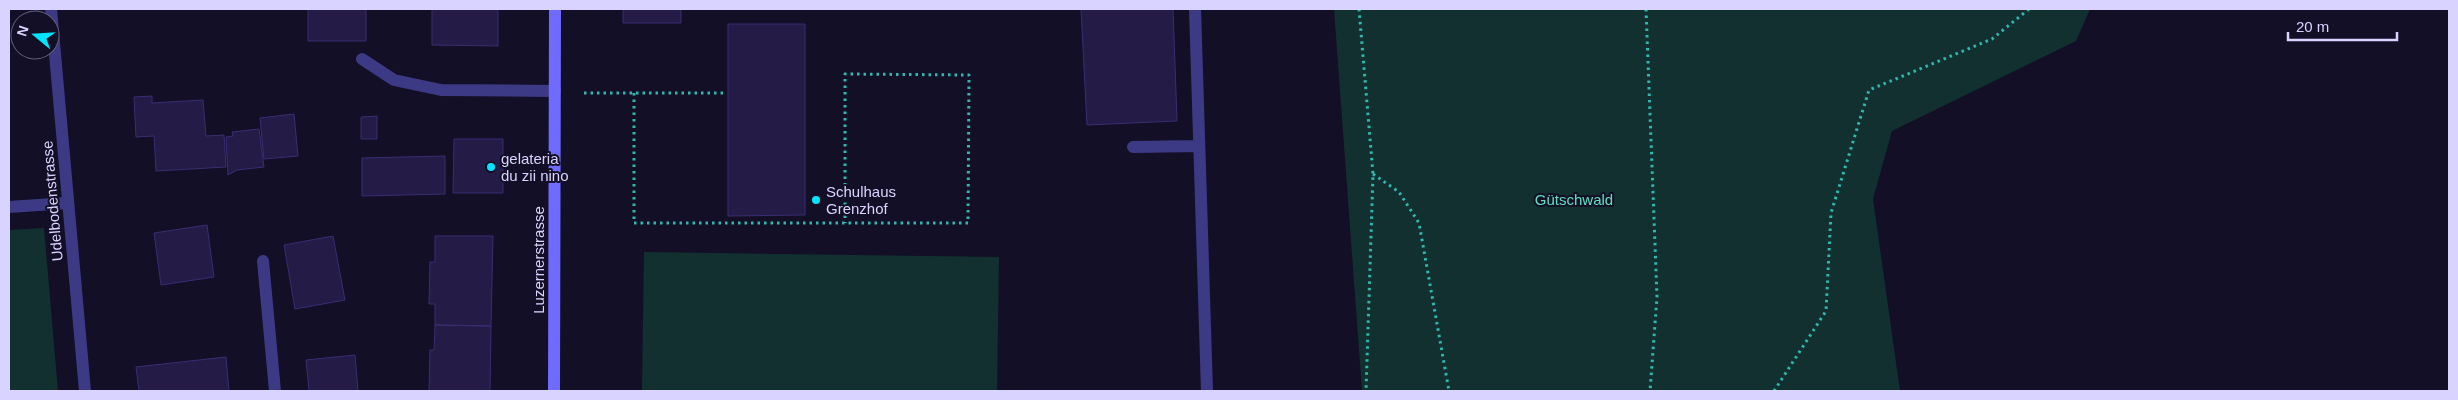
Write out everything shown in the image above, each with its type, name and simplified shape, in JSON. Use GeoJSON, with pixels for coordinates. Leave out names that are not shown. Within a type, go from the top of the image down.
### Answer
{"type":"FeatureCollection","features":[{"type":"Feature","properties":{"kind":"main road","name":"Luzernerstrasse"},"geometry":{"type":"LineString","coordinates":[[554,391],[555,9]]}},
{"type":"Feature","properties":{"kind":"street","name":"Udelbodenstrasse"},"geometry":{"type":"LineString","coordinates":[[51,9],[85,391]]}},
{"type":"Feature","properties":{"kind":"street"},"geometry":{"type":"LineString","coordinates":[[1195,9],[1207,391]]}},
{"type":"Feature","properties":{"kind":"street"},"geometry":{"type":"LineString","coordinates":[[362,59],[394,80],[441,90],[554,91]]}},
{"type":"Feature","properties":{"kind":"street"},"geometry":{"type":"LineString","coordinates":[[1133,147],[1199,146]]}},
{"type":"Feature","properties":{"kind":"street"},"geometry":{"type":"LineString","coordinates":[[9,207],[68,202]]}},
{"type":"Feature","properties":{"kind":"street"},"geometry":{"type":"LineString","coordinates":[[263,261],[275,391]]}},
{"type":"Feature","properties":{"kind":"path"},"geometry":{"type":"LineString","coordinates":[[1359,9],[1373,174],[1366,391]]}},
{"type":"Feature","properties":{"kind":"path"},"geometry":{"type":"LineString","coordinates":[[1646,9],[1657,297],[1650,391]]}},
{"type":"Feature","properties":{"kind":"path"},"geometry":{"type":"LineString","coordinates":[[1774,391],[1826,311],[1831,212],[1869,90],[1992,39],[2029,9]]}},
{"type":"Feature","properties":{"kind":"path"},"geometry":{"type":"LineString","coordinates":[[634,93],[634,223],[845,223],[968,223],[969,75],[845,74],[845,223]]}},
{"type":"Feature","properties":{"kind":"path"},"geometry":{"type":"LineString","coordinates":[[584,93],[724,92]]}},
{"type":"Feature","properties":{"kind":"path"},"geometry":{"type":"LineString","coordinates":[[1373,174],[1399,192],[1419,223],[1449,391]]}},
{"type":"Feature","properties":{"kind":"green space","name":"Gütschwald"},"geometry":{"type":"Polygon","coordinates":[[[1334,9],[2090,9],[2076,41],[1892,131],[1873,199],[1900,391],[1362,391],[1334,9]]]}},
{"type":"Feature","properties":{"kind":"green space"},"geometry":{"type":"Polygon","coordinates":[[[44,228],[58,391],[9,391],[9,230],[44,228]]]}},
{"type":"Feature","properties":{"kind":"green space"},"geometry":{"type":"Polygon","coordinates":[[[644,252],[999,257],[997,391],[642,391],[644,252]]]}},
{"type":"Feature","properties":{"kind":"building"},"geometry":{"type":"Polygon","coordinates":[[[308,9],[366,9],[366,41],[308,41],[308,9]]]}},
{"type":"Feature","properties":{"kind":"building"},"geometry":{"type":"Polygon","coordinates":[[[432,9],[498,9],[498,46],[432,45],[432,9]]]}},
{"type":"Feature","properties":{"kind":"building"},"geometry":{"type":"Polygon","coordinates":[[[623,9],[681,9],[681,23],[623,23],[623,9]]]}},
{"type":"Feature","properties":{"kind":"building"},"geometry":{"type":"Polygon","coordinates":[[[1081,9],[1173,9],[1177,121],[1087,125],[1081,9]]]}},
{"type":"Feature","properties":{"kind":"building"},"geometry":{"type":"Polygon","coordinates":[[[728,24],[805,24],[805,215],[728,216],[728,24]]]}},
{"type":"Feature","properties":{"kind":"building"},"geometry":{"type":"Polygon","coordinates":[[[152,96],[152,103],[203,100],[206,136],[224,135],[226,167],[156,171],[154,136],[136,137],[134,97],[152,96]]]}},
{"type":"Feature","properties":{"kind":"building"},"geometry":{"type":"Polygon","coordinates":[[[294,114],[298,156],[264,159],[260,118],[294,114]]]}},
{"type":"Feature","properties":{"kind":"building"},"geometry":{"type":"Polygon","coordinates":[[[377,116],[377,139],[361,139],[361,117],[377,116]]]}},
{"type":"Feature","properties":{"kind":"building"},"geometry":{"type":"Polygon","coordinates":[[[259,129],[264,167],[237,170],[228,175],[226,137],[233,136],[232,132],[259,129]]]}},
{"type":"Feature","properties":{"kind":"building"},"geometry":{"type":"Polygon","coordinates":[[[454,139],[503,139],[503,193],[453,193],[454,139]]]}},
{"type":"Feature","properties":{"kind":"building"},"geometry":{"type":"Polygon","coordinates":[[[445,156],[445,194],[362,196],[362,158],[445,156]]]}},
{"type":"Feature","properties":{"kind":"building"},"geometry":{"type":"Polygon","coordinates":[[[207,225],[214,277],[161,285],[154,233],[207,225]]]}},
{"type":"Feature","properties":{"kind":"building"},"geometry":{"type":"Polygon","coordinates":[[[333,236],[345,300],[295,309],[284,245],[333,236]]]}},
{"type":"Feature","properties":{"kind":"building"},"geometry":{"type":"Polygon","coordinates":[[[435,236],[493,236],[491,326],[435,325],[435,304],[429,304],[430,262],[435,262],[435,236]]]}},
{"type":"Feature","properties":{"kind":"building"},"geometry":{"type":"Polygon","coordinates":[[[435,325],[491,326],[490,391],[429,391],[430,350],[434,350],[435,325]]]}},
{"type":"Feature","properties":{"kind":"building"},"geometry":{"type":"Polygon","coordinates":[[[355,355],[358,391],[309,391],[306,360],[355,355]]]}},
{"type":"Feature","properties":{"kind":"building"},"geometry":{"type":"Polygon","coordinates":[[[226,357],[229,391],[139,391],[136,367],[226,357]]]}},
{"type":"Feature","properties":{"kind":"place","name":"gelateria du zii nino"},"geometry":{"type":"Point","coordinates":[491,167]}},
{"type":"Feature","properties":{"kind":"place","name":"Schulhaus Grenzhof"},"geometry":{"type":"Point","coordinates":[816,200]}}]}
